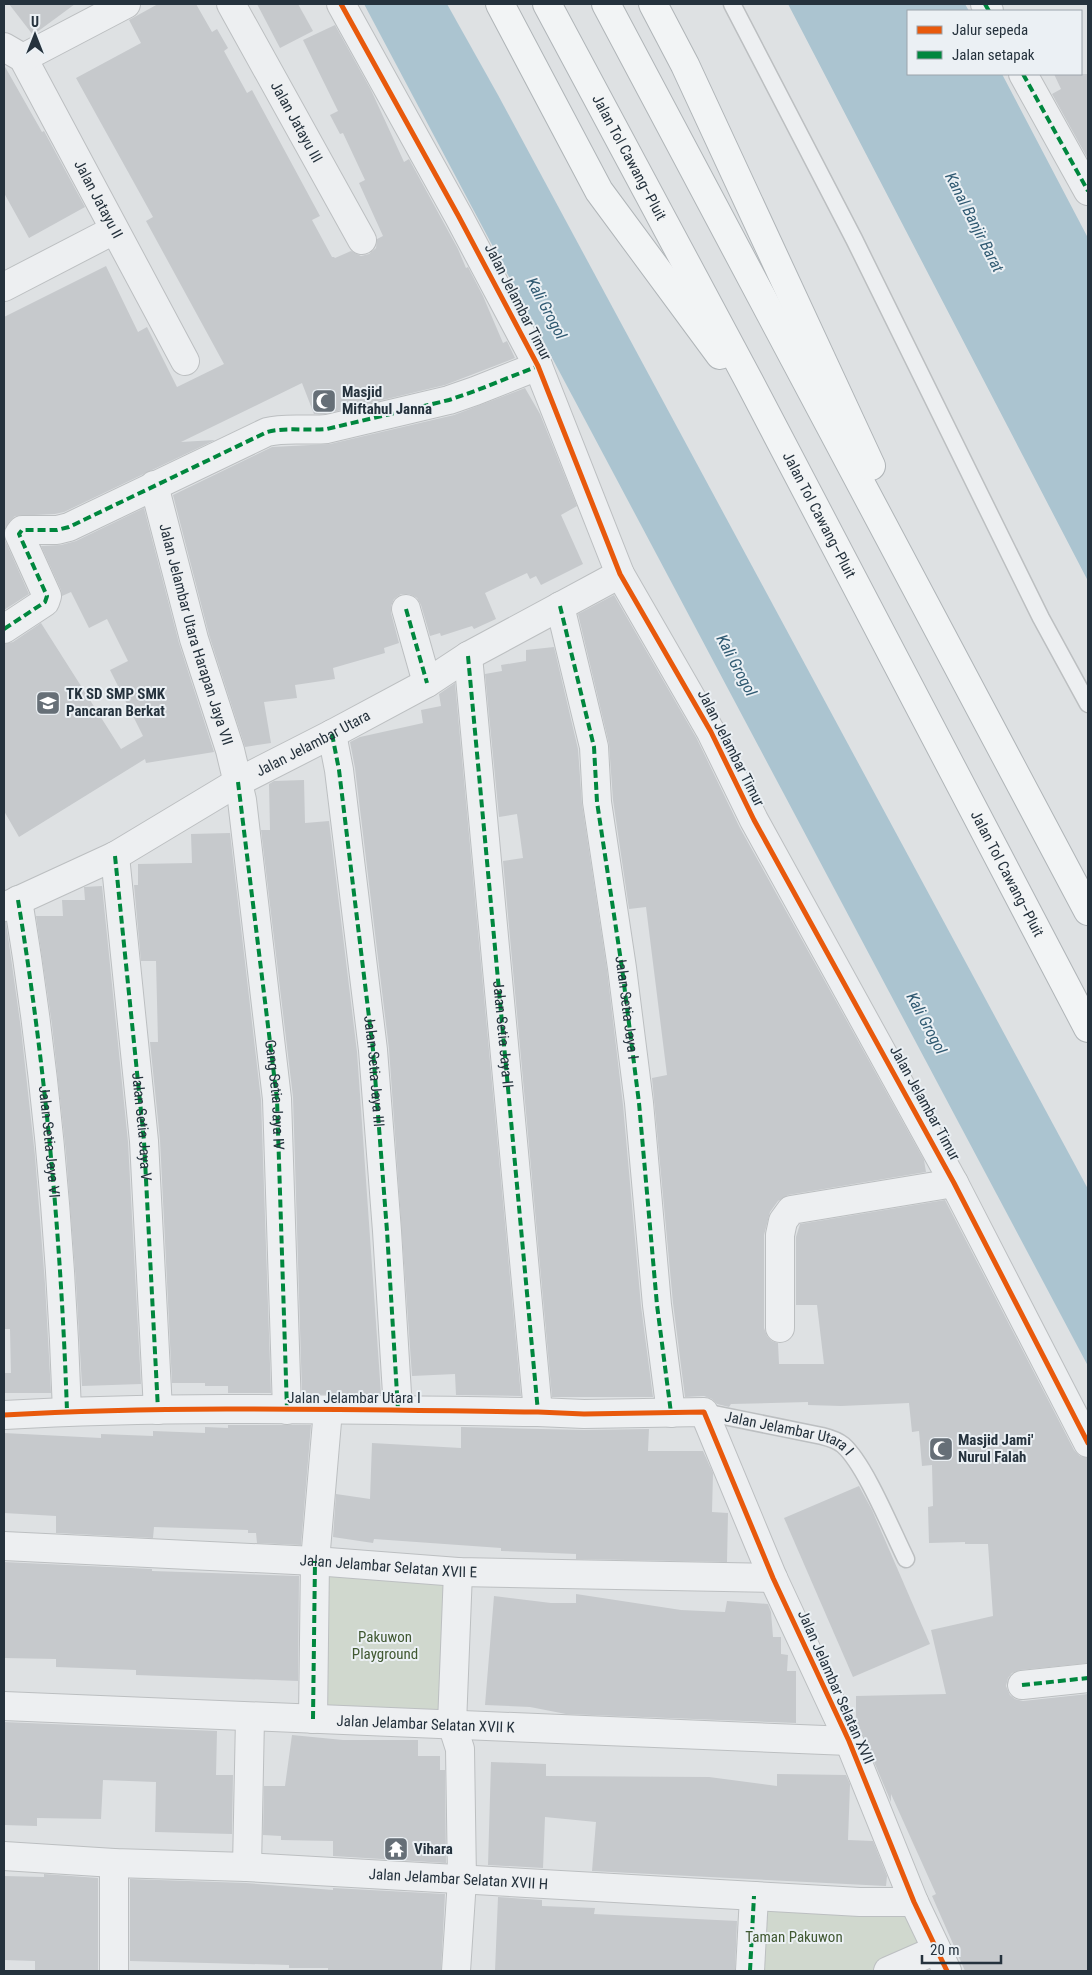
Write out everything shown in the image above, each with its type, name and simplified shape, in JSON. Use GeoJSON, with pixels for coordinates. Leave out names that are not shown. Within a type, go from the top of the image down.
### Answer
{"type":"FeatureCollection","features":[{"type":"Feature","properties":{"kind":"highway"},"geometry":{"type":"LineString","coordinates":[[500,4],[600,192],[717,352],[749,380]]}},
{"type":"Feature","properties":{"kind":"highway","name":"Jalan Tol Cawang–Pluit"},"geometry":{"type":"LineString","coordinates":[[548,4],[749,380],[1088,1028]]}},
{"type":"Feature","properties":{"kind":"highway"},"geometry":{"type":"LineString","coordinates":[[606,4],[1088,911]]}},
{"type":"Feature","properties":{"kind":"highway"},"geometry":{"type":"LineString","coordinates":[[653,4],[684,65],[883,493],[932,618]]}},
{"type":"Feature","properties":{"kind":"street"},"geometry":{"type":"LineString","coordinates":[[13,52],[126,4]]}},
{"type":"Feature","properties":{"kind":"street","name":"Jalan Jatayu III"},"geometry":{"type":"LineString","coordinates":[[231,4],[362,240]]}},
{"type":"Feature","properties":{"kind":"street","name":"Jalan Jelambar Timur"},"geometry":{"type":"LineString","coordinates":[[341,4],[459,217],[538,366],[620,574],[711,732],[754,820],[954,1183],[1088,1443]]}},
{"type":"Feature","properties":{"kind":"street","name":"Jalan Jatayu II"},"geometry":{"type":"LineString","coordinates":[[13,52],[114,230],[185,361]]}},
{"type":"Feature","properties":{"kind":"street"},"geometry":{"type":"LineString","coordinates":[[1024,75],[1088,191]]}},
{"type":"Feature","properties":{"kind":"street"},"geometry":{"type":"LineString","coordinates":[[4,287],[114,230]]}},
{"type":"Feature","properties":{"kind":"street"},"geometry":{"type":"LineString","coordinates":[[4,629],[45,602],[47,596],[20,538],[20,531],[22,530],[57,530],[69,527],[267,432],[277,429],[312,431],[327,429],[449,400],[538,366]]}},
{"type":"Feature","properties":{"kind":"street","name":"Jalan Jelambar Utara Harapan Jaya VII"},"geometry":{"type":"LineString","coordinates":[[154,486],[194,638],[238,782]]}},
{"type":"Feature","properties":{"kind":"street","name":"Jalan Jelambar Utara"},"geometry":{"type":"LineString","coordinates":[[11,904],[115,856],[238,782],[427,683],[468,656],[620,574]]}},
{"type":"Feature","properties":{"kind":"street","name":"Jalan Setia Jaya I"},"geometry":{"type":"LineString","coordinates":[[560,606],[594,747],[597,802],[622,968],[638,1103],[657,1305],[672,1412]]}},
{"type":"Feature","properties":{"kind":"street"},"geometry":{"type":"LineString","coordinates":[[406,610],[427,683]]}},
{"type":"Feature","properties":{"kind":"street","name":"Jalan Setia Jaya II"},"geometry":{"type":"LineString","coordinates":[[468,656],[538,1412]]}},
{"type":"Feature","properties":{"kind":"street","name":"Jalan Setia Jaya III"},"geometry":{"type":"LineString","coordinates":[[332,734],[339,770],[373,1050],[398,1410]]}},
{"type":"Feature","properties":{"kind":"street","name":"Gang Setia Jaya IV"},"geometry":{"type":"LineString","coordinates":[[238,782],[277,1099],[286,1410]]}},
{"type":"Feature","properties":{"kind":"street","name":"Jalan Setia Jaya V"},"geometry":{"type":"LineString","coordinates":[[115,856],[144,1141],[158,1404]]}},
{"type":"Feature","properties":{"kind":"street","name":"Jalan Setia Jaya VI"},"geometry":{"type":"LineString","coordinates":[[11,904],[25,942],[54,1172],[66,1398]]}},
{"type":"Feature","properties":{"kind":"street"},"geometry":{"type":"LineString","coordinates":[[780,1328],[780,1235],[783,1221],[791,1210],[954,1183]]}},
{"type":"Feature","properties":{"kind":"street","name":"Jalan Jelambar Utara I"},"geometry":{"type":"LineString","coordinates":[[4,1415],[66,1398],[286,1410],[398,1410],[584,1414],[704,1412]]}},
{"type":"Feature","properties":{"kind":"street"},"geometry":{"type":"LineString","coordinates":[[313,1719],[315,1561],[328,1410]]}},
{"type":"Feature","properties":{"kind":"street","name":"Jalan Jelambar Selatan XVII"},"geometry":{"type":"LineString","coordinates":[[704,1412],[773,1578],[849,1741],[914,1902],[941,1961]]}},
{"type":"Feature","properties":{"kind":"street","name":"Jalan Jelambar Selatan XVII E"},"geometry":{"type":"LineString","coordinates":[[4,1546],[315,1561],[458,1572],[773,1578]]}},
{"type":"Feature","properties":{"kind":"street"},"geometry":{"type":"LineString","coordinates":[[456,1971],[462,1880],[460,1749],[452,1724],[458,1572]]}},
{"type":"Feature","properties":{"kind":"street"},"geometry":{"type":"LineString","coordinates":[[1022,1685],[1088,1678]]}},
{"type":"Feature","properties":{"kind":"street","name":"Jalan Jelambar Selatan XVII K"},"geometry":{"type":"LineString","coordinates":[[4,1706],[250,1718],[452,1724],[849,1741]]}},
{"type":"Feature","properties":{"kind":"street"},"geometry":{"type":"LineString","coordinates":[[247,1867],[250,1718]]}},
{"type":"Feature","properties":{"kind":"street","name":"Jalan Jelambar Selatan XVII H"},"geometry":{"type":"LineString","coordinates":[[4,1856],[114,1863],[247,1867],[860,1902],[914,1902]]}},
{"type":"Feature","properties":{"kind":"street"},"geometry":{"type":"LineString","coordinates":[[114,1863],[114,1971]]}},
{"type":"Feature","properties":{"kind":"street"},"geometry":{"type":"LineString","coordinates":[[750,1971],[754,1896]]}},
{"type":"Feature","properties":{"kind":"street"},"geometry":{"type":"LineString","coordinates":[[888,1971],[941,1961]]}},
{"type":"Feature","properties":{"kind":"lane"},"geometry":{"type":"LineString","coordinates":[[732,4],[854,239],[1041,618],[1088,704]]}},
{"type":"Feature","properties":{"kind":"lane","name":"Jalan Jelambar Utara I"},"geometry":{"type":"LineString","coordinates":[[704,1412],[835,1439],[844,1446],[866,1477],[906,1559]]}},
{"type":"Feature","properties":{"kind":"green space","name":"Pakuwon Playground"},"geometry":{"type":"Polygon","coordinates":[[[315,1561],[458,1572],[452,1724],[313,1719],[315,1561]]]}},
{"type":"Feature","properties":{"kind":"green space","name":"Taman Pakuwon"},"geometry":{"type":"Polygon","coordinates":[[[760,1899],[913,1909],[936,1952],[887,1971],[756,1971],[760,1899]]]}},
{"type":"Feature","properties":{"kind":"water","name":"Kali Grogol"},"geometry":{"type":"Polygon","coordinates":[[[364,4],[447,4],[498,95],[1088,1189],[1088,1366],[364,4]]]}},
{"type":"Feature","properties":{"kind":"water","name":"Kanal Banjir Barat"},"geometry":{"type":"Polygon","coordinates":[[[788,4],[965,4],[968,10],[907,10],[907,75],[1003,75],[1088,238],[1088,581],[788,4]]]}},
{"type":"Feature","properties":{"kind":"building"},"geometry":{"type":"Polygon","coordinates":[[[9,4],[75,4],[33,35],[9,4]]]}},
{"type":"Feature","properties":{"kind":"building"},"geometry":{"type":"Polygon","coordinates":[[[158,4],[196,4],[212,32],[217,29],[228,48],[224,51],[247,93],[252,90],[320,216],[312,220],[332,257],[335,258],[351,251],[361,256],[369,254],[376,248],[377,239],[383,236],[359,183],[365,180],[343,133],[340,134],[330,115],[338,111],[303,40],[335,25],[371,90],[404,162],[409,159],[458,249],[466,268],[468,267],[483,296],[503,343],[507,341],[515,358],[445,385],[325,414],[314,414],[302,383],[181,442],[215,440],[64,512],[15,516],[4,531],[4,317],[106,266],[138,332],[147,327],[177,387],[224,364],[146,221],[153,217],[76,78],[141,43],[129,20],[158,4]]]}},
{"type":"Feature","properties":{"kind":"building"},"geometry":{"type":"Polygon","coordinates":[[[257,4],[298,4],[313,31],[280,48],[257,4]]]}},
{"type":"Feature","properties":{"kind":"building"},"geometry":{"type":"Polygon","coordinates":[[[4,65],[42,132],[44,131],[85,207],[29,238],[4,193],[4,65]]]}},
{"type":"Feature","properties":{"kind":"building"},"geometry":{"type":"Polygon","coordinates":[[[1088,74],[1088,159],[1052,94],[1061,89],[1054,75],[1088,74]]]}},
{"type":"Feature","properties":{"kind":"building"},"geometry":{"type":"Polygon","coordinates":[[[525,388],[540,414],[577,506],[561,515],[583,564],[541,585],[536,576],[530,579],[527,573],[485,593],[496,619],[474,629],[472,626],[441,636],[440,633],[430,636],[421,605],[417,598],[409,594],[401,594],[394,599],[391,606],[399,643],[384,648],[385,653],[333,668],[335,679],[295,685],[297,698],[264,702],[271,743],[245,747],[209,635],[173,495],[272,447],[330,444],[454,415],[525,388]]]}},
{"type":"Feature","properties":{"kind":"building"},"geometry":{"type":"Polygon","coordinates":[[[144,508],[179,643],[214,752],[146,763],[145,759],[19,837],[4,811],[4,644],[13,642],[41,623],[121,749],[143,736],[110,670],[128,661],[107,619],[89,628],[71,592],[62,596],[41,546],[61,545],[76,541],[144,508]]]}},
{"type":"Feature","properties":{"kind":"building"},"geometry":{"type":"Polygon","coordinates":[[[4,534],[29,594],[4,610],[4,534]]]}},
{"type":"Feature","properties":{"kind":"building"},"geometry":{"type":"Polygon","coordinates":[[[614,595],[697,739],[740,828],[924,1160],[926,1172],[788,1195],[778,1201],[770,1212],[764,1235],[764,1328],[767,1336],[772,1341],[778,1343],[779,1364],[824,1364],[817,1305],[796,1305],[796,1237],[800,1224],[945,1200],[1074,1450],[1080,1456],[1088,1458],[1088,1663],[1020,1670],[1012,1673],[1008,1678],[1006,1686],[1010,1695],[1015,1699],[1023,1701],[1088,1694],[1088,1971],[965,1971],[932,1896],[936,1894],[891,1794],[891,1802],[856,1719],[856,1696],[946,1694],[931,1630],[993,1616],[988,1544],[965,1544],[965,1542],[929,1543],[928,1507],[933,1506],[932,1465],[922,1466],[919,1431],[912,1432],[909,1403],[841,1406],[808,1405],[808,1402],[731,1404],[729,1407],[717,1404],[712,1399],[704,1396],[685,1397],[673,1303],[652,1078],[667,1075],[646,907],[629,909],[613,800],[609,744],[578,614],[614,595]]]}},
{"type":"Feature","properties":{"kind":"building"},"geometry":{"type":"Polygon","coordinates":[[[554,647],[578,749],[582,804],[607,970],[623,1105],[641,1306],[653,1397],[552,1397],[503,861],[523,858],[517,814],[499,817],[485,674],[502,671],[501,665],[526,661],[526,650],[554,647]]]}},
{"type":"Feature","properties":{"kind":"building"},"geometry":{"type":"Polygon","coordinates":[[[455,683],[521,1396],[456,1395],[455,1374],[412,1376],[389,1049],[355,768],[350,742],[360,737],[423,723],[421,710],[441,706],[439,694],[455,683]]]}},
{"type":"Feature","properties":{"kind":"building"},"geometry":{"type":"Polygon","coordinates":[[[304,780],[305,823],[329,821],[357,1052],[381,1394],[302,1394],[293,1097],[261,830],[270,830],[269,784],[274,781],[304,780]]]}},
{"type":"Feature","properties":{"kind":"building"},"geometry":{"type":"Polygon","coordinates":[[[230,833],[261,1100],[271,1393],[228,1393],[228,1386],[205,1386],[205,1383],[172,1383],[160,1140],[150,1042],[158,1042],[156,961],[141,961],[134,885],[138,885],[138,864],[192,863],[191,834],[230,833]]]}},
{"type":"Feature","properties":{"kind":"building"},"geometry":{"type":"Polygon","coordinates":[[[102,886],[128,1142],[141,1384],[82,1386],[66,1153],[52,1025],[36,916],[63,916],[62,900],[85,900],[84,887],[102,886]]]}},
{"type":"Feature","properties":{"kind":"building"},"geometry":{"type":"Polygon","coordinates":[[[4,922],[6,922],[21,1029],[35,1156],[51,1393],[4,1393],[4,1373],[11,1373],[10,1329],[4,1329],[4,922]]]}},
{"type":"Feature","properties":{"kind":"building"},"geometry":{"type":"Polygon","coordinates":[[[228,1425],[311,1425],[301,1545],[257,1543],[256,1533],[248,1533],[248,1530],[154,1527],[153,1538],[56,1533],[56,1516],[4,1513],[4,1433],[101,1438],[101,1434],[153,1436],[153,1431],[205,1433],[205,1427],[228,1428],[228,1425]]]}},
{"type":"Feature","properties":{"kind":"building"},"geometry":{"type":"Polygon","coordinates":[[[461,1427],[584,1430],[649,1429],[648,1451],[703,1451],[713,1473],[712,1512],[728,1513],[727,1562],[576,1559],[576,1554],[501,1551],[501,1548],[374,1539],[373,1543],[333,1537],[336,1494],[370,1499],[372,1443],[461,1448],[461,1427]]]}},
{"type":"Feature","properties":{"kind":"building"},"geometry":{"type":"Polygon","coordinates":[[[859,1486],[872,1510],[930,1644],[853,1677],[784,1518],[859,1486]]]}},
{"type":"Feature","properties":{"kind":"building"},"geometry":{"type":"Polygon","coordinates":[[[4,1562],[152,1569],[152,1571],[299,1576],[298,1681],[136,1675],[136,1670],[56,1667],[56,1659],[4,1658],[4,1562]]]}},
{"type":"Feature","properties":{"kind":"building"},"geometry":{"type":"Polygon","coordinates":[[[576,1594],[681,1610],[725,1612],[727,1601],[768,1604],[771,1612],[773,1637],[781,1637],[781,1654],[788,1655],[787,1671],[796,1671],[796,1723],[566,1714],[530,1707],[485,1705],[494,1596],[551,1603],[576,1603],[576,1594]]]}},
{"type":"Feature","properties":{"kind":"building"},"geometry":{"type":"Polygon","coordinates":[[[4,1722],[217,1731],[216,1775],[233,1775],[232,1834],[155,1832],[156,1782],[103,1780],[101,1819],[37,1818],[37,1826],[4,1825],[4,1722]]]}},
{"type":"Feature","properties":{"kind":"building"},"geometry":{"type":"Polygon","coordinates":[[[292,1735],[343,1740],[418,1740],[418,1756],[440,1756],[440,1770],[445,1770],[446,1863],[333,1856],[333,1841],[281,1840],[281,1836],[263,1835],[264,1786],[285,1786],[292,1735]]]}},
{"type":"Feature","properties":{"kind":"building"},"geometry":{"type":"Polygon","coordinates":[[[491,1762],[546,1764],[546,1776],[709,1777],[777,1786],[777,1774],[846,1775],[850,1784],[848,1840],[873,1841],[887,1876],[886,1886],[592,1871],[596,1822],[545,1817],[543,1868],[488,1865],[491,1762]]]}},
{"type":"Feature","properties":{"kind":"building"},"geometry":{"type":"Polygon","coordinates":[[[44,1874],[98,1878],[98,1971],[35,1971],[35,1961],[4,1960],[4,1876],[44,1877],[44,1874]]]}},
{"type":"Feature","properties":{"kind":"building"},"geometry":{"type":"Polygon","coordinates":[[[130,1879],[246,1883],[333,1890],[333,1888],[445,1894],[441,1971],[328,1971],[328,1968],[289,1968],[289,1965],[130,1961],[130,1879]]]}},
{"type":"Feature","properties":{"kind":"building"},"geometry":{"type":"Polygon","coordinates":[[[498,1897],[542,1900],[542,1906],[595,1908],[594,1914],[737,1921],[735,1971],[495,1971],[498,1897]]]}},
{"type":"Feature","properties":{"kind":"marked path"},"geometry":{"type":"LineString","coordinates":[[985,4],[988,10]]}},
{"type":"Feature","properties":{"kind":"marked path"},"geometry":{"type":"LineString","coordinates":[[1024,75],[1088,191]]}},
{"type":"Feature","properties":{"kind":"marked path"},"geometry":{"type":"LineString","coordinates":[[4,629],[45,602],[47,596],[19,534],[22,530],[57,530],[69,527],[267,432],[327,429],[449,400],[538,366]]}},
{"type":"Feature","properties":{"kind":"marked path"},"geometry":{"type":"LineString","coordinates":[[560,606],[594,747],[597,802],[622,968],[639,1103],[657,1305],[671,1413]]}},
{"type":"Feature","properties":{"kind":"marked path"},"geometry":{"type":"LineString","coordinates":[[406,609],[427,683]]}},
{"type":"Feature","properties":{"kind":"marked path"},"geometry":{"type":"LineString","coordinates":[[468,656],[538,1412]]}},
{"type":"Feature","properties":{"kind":"marked path"},"geometry":{"type":"LineString","coordinates":[[332,734],[339,770],[373,1050],[398,1410]]}},
{"type":"Feature","properties":{"kind":"marked path"},"geometry":{"type":"LineString","coordinates":[[238,782],[277,1099],[287,1410]]}},
{"type":"Feature","properties":{"kind":"marked path"},"geometry":{"type":"LineString","coordinates":[[115,856],[144,1141],[158,1410]]}},
{"type":"Feature","properties":{"kind":"marked path"},"geometry":{"type":"LineString","coordinates":[[18,900],[37,1027],[51,1155],[61,1283],[67,1411]]}},
{"type":"Feature","properties":{"kind":"marked path"},"geometry":{"type":"LineString","coordinates":[[313,1719],[315,1561]]}},
{"type":"Feature","properties":{"kind":"marked path"},"geometry":{"type":"LineString","coordinates":[[1022,1685],[1088,1678]]}},
{"type":"Feature","properties":{"kind":"marked path"},"geometry":{"type":"LineString","coordinates":[[750,1971],[754,1896]]}},
{"type":"Feature","properties":{"kind":"cycle path"},"geometry":{"type":"LineString","coordinates":[[341,4],[459,217],[538,366],[620,574],[711,732],[754,820],[954,1183],[1088,1443]]}},
{"type":"Feature","properties":{"kind":"cycle path"},"geometry":{"type":"LineString","coordinates":[[4,1415],[204,1409],[404,1410],[584,1414],[704,1412],[773,1578],[849,1741],[914,1902],[947,1971]]}},
{"type":"Feature","properties":{"kind":"place","name":"Masjid Miftahul Janna"},"geometry":{"type":"Point","coordinates":[324,401]}},
{"type":"Feature","properties":{"kind":"place","name":"TK SD SMP SMK Pancaran Berkat"},"geometry":{"type":"Point","coordinates":[48,703]}},
{"type":"Feature","properties":{"kind":"place","name":"Masjid Jami' Nurul Falah"},"geometry":{"type":"Point","coordinates":[941,1449]}},
{"type":"Feature","properties":{"kind":"place","name":"Vihara"},"geometry":{"type":"Point","coordinates":[396,1849]}}]}
